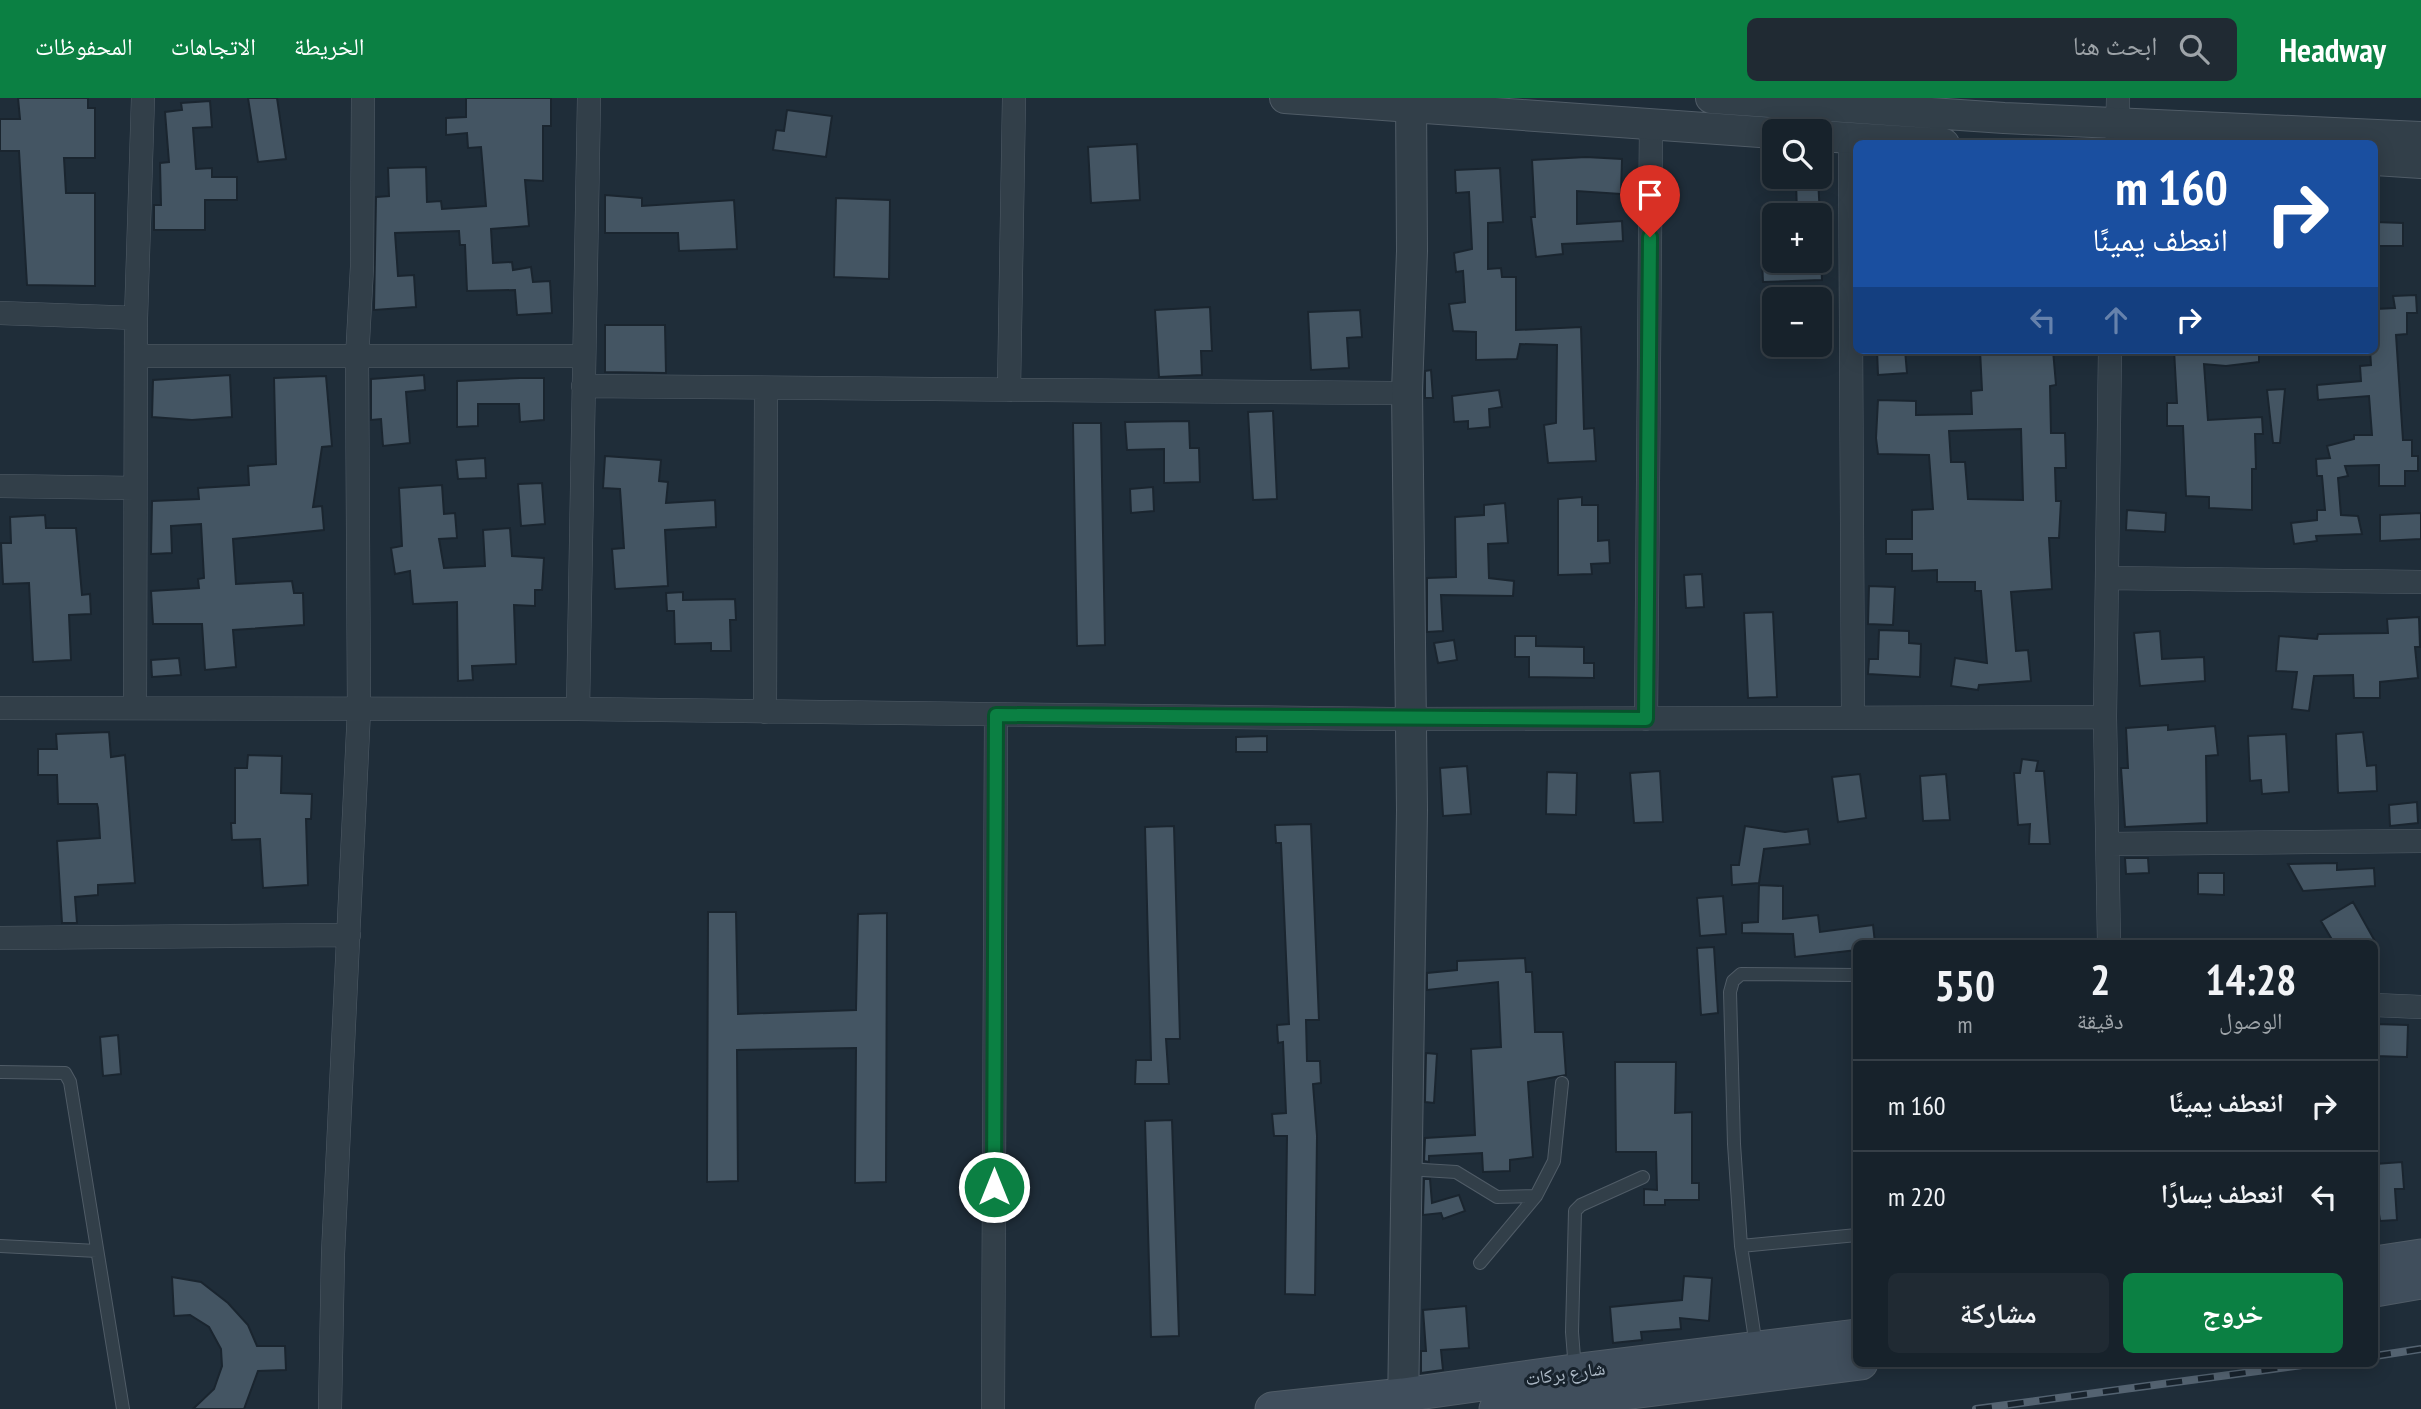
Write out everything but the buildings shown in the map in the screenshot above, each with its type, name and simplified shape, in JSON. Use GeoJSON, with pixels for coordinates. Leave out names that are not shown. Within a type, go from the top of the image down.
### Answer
{"type":"FeatureCollection","features":[{"type":"Feature","properties":{"kind":"main road"},"geometry":{"type":"LineString","coordinates":[[2378,1263],[2421,1256]]}},
{"type":"Feature","properties":{"kind":"main road"},"geometry":{"type":"LineString","coordinates":[[2378,1289],[2421,1282]]}},
{"type":"Feature","properties":{"kind":"main road","name":"شارع بركات"},"geometry":{"type":"LineString","coordinates":[[1272,1409],[1392,1403],[1574,1371],[1853,1337]]}},
{"type":"Feature","properties":{"kind":"main road","name":"شارع بركات"},"geometry":{"type":"LineString","coordinates":[[1496,1409],[1853,1364]]}},
{"type":"Feature","properties":{"kind":"street"},"geometry":{"type":"LineString","coordinates":[[135,708],[136,318],[143,98]]}},
{"type":"Feature","properties":{"kind":"street"},"geometry":{"type":"LineString","coordinates":[[330,1409],[333,1254],[359,710],[357,359],[362,267],[363,98]]}},
{"type":"Feature","properties":{"kind":"street"},"geometry":{"type":"LineString","coordinates":[[578,709],[589,98]]}},
{"type":"Feature","properties":{"kind":"street"},"geometry":{"type":"LineString","coordinates":[[1009,390],[1014,98]]}},
{"type":"Feature","properties":{"kind":"street"},"geometry":{"type":"LineString","coordinates":[[1285,98],[1400,103],[1762,133]]}},
{"type":"Feature","properties":{"kind":"street"},"geometry":{"type":"LineString","coordinates":[[1711,98],[2004,118],[2117,121],[2421,137]]}},
{"type":"Feature","properties":{"kind":"street"},"geometry":{"type":"LineString","coordinates":[[1392,1403],[1392,848],[1402,719],[1390,393],[1400,103]]}},
{"type":"Feature","properties":{"kind":"street"},"geometry":{"type":"LineString","coordinates":[[1392,1403],[1405,1169],[1402,719],[1412,251],[1400,103]]}},
{"type":"Feature","properties":{"kind":"street"},"geometry":{"type":"LineString","coordinates":[[1646,719],[1651,125]]}},
{"type":"Feature","properties":{"kind":"street"},"geometry":{"type":"LineString","coordinates":[[1832,137],[1881,140]]}},
{"type":"Feature","properties":{"kind":"street"},"geometry":{"type":"LineString","coordinates":[[1850,138],[1853,717]]}},
{"type":"Feature","properties":{"kind":"street"},"geometry":{"type":"LineString","coordinates":[[2378,160],[2421,163]]}},
{"type":"Feature","properties":{"kind":"street"},"geometry":{"type":"LineString","coordinates":[[0,313],[136,318]]}},
{"type":"Feature","properties":{"kind":"street"},"geometry":{"type":"LineString","coordinates":[[2109,940],[2105,717],[2110,354]]}},
{"type":"Feature","properties":{"kind":"street"},"geometry":{"type":"LineString","coordinates":[[136,356],[357,359],[583,356]]}},
{"type":"Feature","properties":{"kind":"street"},"geometry":{"type":"LineString","coordinates":[[583,386],[1390,393]]}},
{"type":"Feature","properties":{"kind":"street"},"geometry":{"type":"LineString","coordinates":[[765,712],[766,389]]}},
{"type":"Feature","properties":{"kind":"street"},"geometry":{"type":"LineString","coordinates":[[0,486],[135,488]]}},
{"type":"Feature","properties":{"kind":"street"},"geometry":{"type":"LineString","coordinates":[[2107,578],[2421,582]]}},
{"type":"Feature","properties":{"kind":"street"},"geometry":{"type":"LineString","coordinates":[[0,708],[578,709],[1402,719],[2105,717]]}},
{"type":"Feature","properties":{"kind":"street"},"geometry":{"type":"LineString","coordinates":[[993,1409],[996,715]]}},
{"type":"Feature","properties":{"kind":"street"},"geometry":{"type":"LineString","coordinates":[[2109,844],[2421,841]]}},
{"type":"Feature","properties":{"kind":"street"},"geometry":{"type":"LineString","coordinates":[[0,939],[349,934]]}},
{"type":"Feature","properties":{"kind":"street"},"geometry":{"type":"LineString","coordinates":[[2378,1005],[2421,1007]]}},
{"type":"Feature","properties":{"kind":"lane"},"geometry":{"type":"LineString","coordinates":[[1756,1350],[1741,1246],[1734,1144],[1730,992],[1733,981],[1741,974],[1853,975]]}},
{"type":"Feature","properties":{"kind":"lane"},"geometry":{"type":"LineString","coordinates":[[0,1072],[65,1073],[70,1082],[123,1409]]}},
{"type":"Feature","properties":{"kind":"lane"},"geometry":{"type":"LineString","coordinates":[[1480,1263],[1536,1196],[1554,1161],[1562,1083]]}},
{"type":"Feature","properties":{"kind":"lane"},"geometry":{"type":"LineString","coordinates":[[1405,1169],[1456,1172],[1497,1196],[1536,1196]]}},
{"type":"Feature","properties":{"kind":"lane"},"geometry":{"type":"LineString","coordinates":[[1574,1371],[1572,1332],[1575,1211],[1581,1205],[1643,1177]]}},
{"type":"Feature","properties":{"kind":"lane"},"geometry":{"type":"LineString","coordinates":[[1741,1246],[1853,1235]]}},
{"type":"Feature","properties":{"kind":"lane"},"geometry":{"type":"LineString","coordinates":[[0,1246],[97,1251]]}},
{"type":"Feature","properties":{"kind":"railway"},"geometry":{"type":"LineString","coordinates":[[2378,1356],[2421,1349]]}},
{"type":"Feature","properties":{"kind":"railway"},"geometry":{"type":"LineString","coordinates":[[1976,1409],[2287,1367]]}},
{"type":"Feature","properties":{"kind":"route"},"geometry":{"type":"LineString","coordinates":[[994,1187],[996,715],[1646,719],[1650,237]]}}]}
